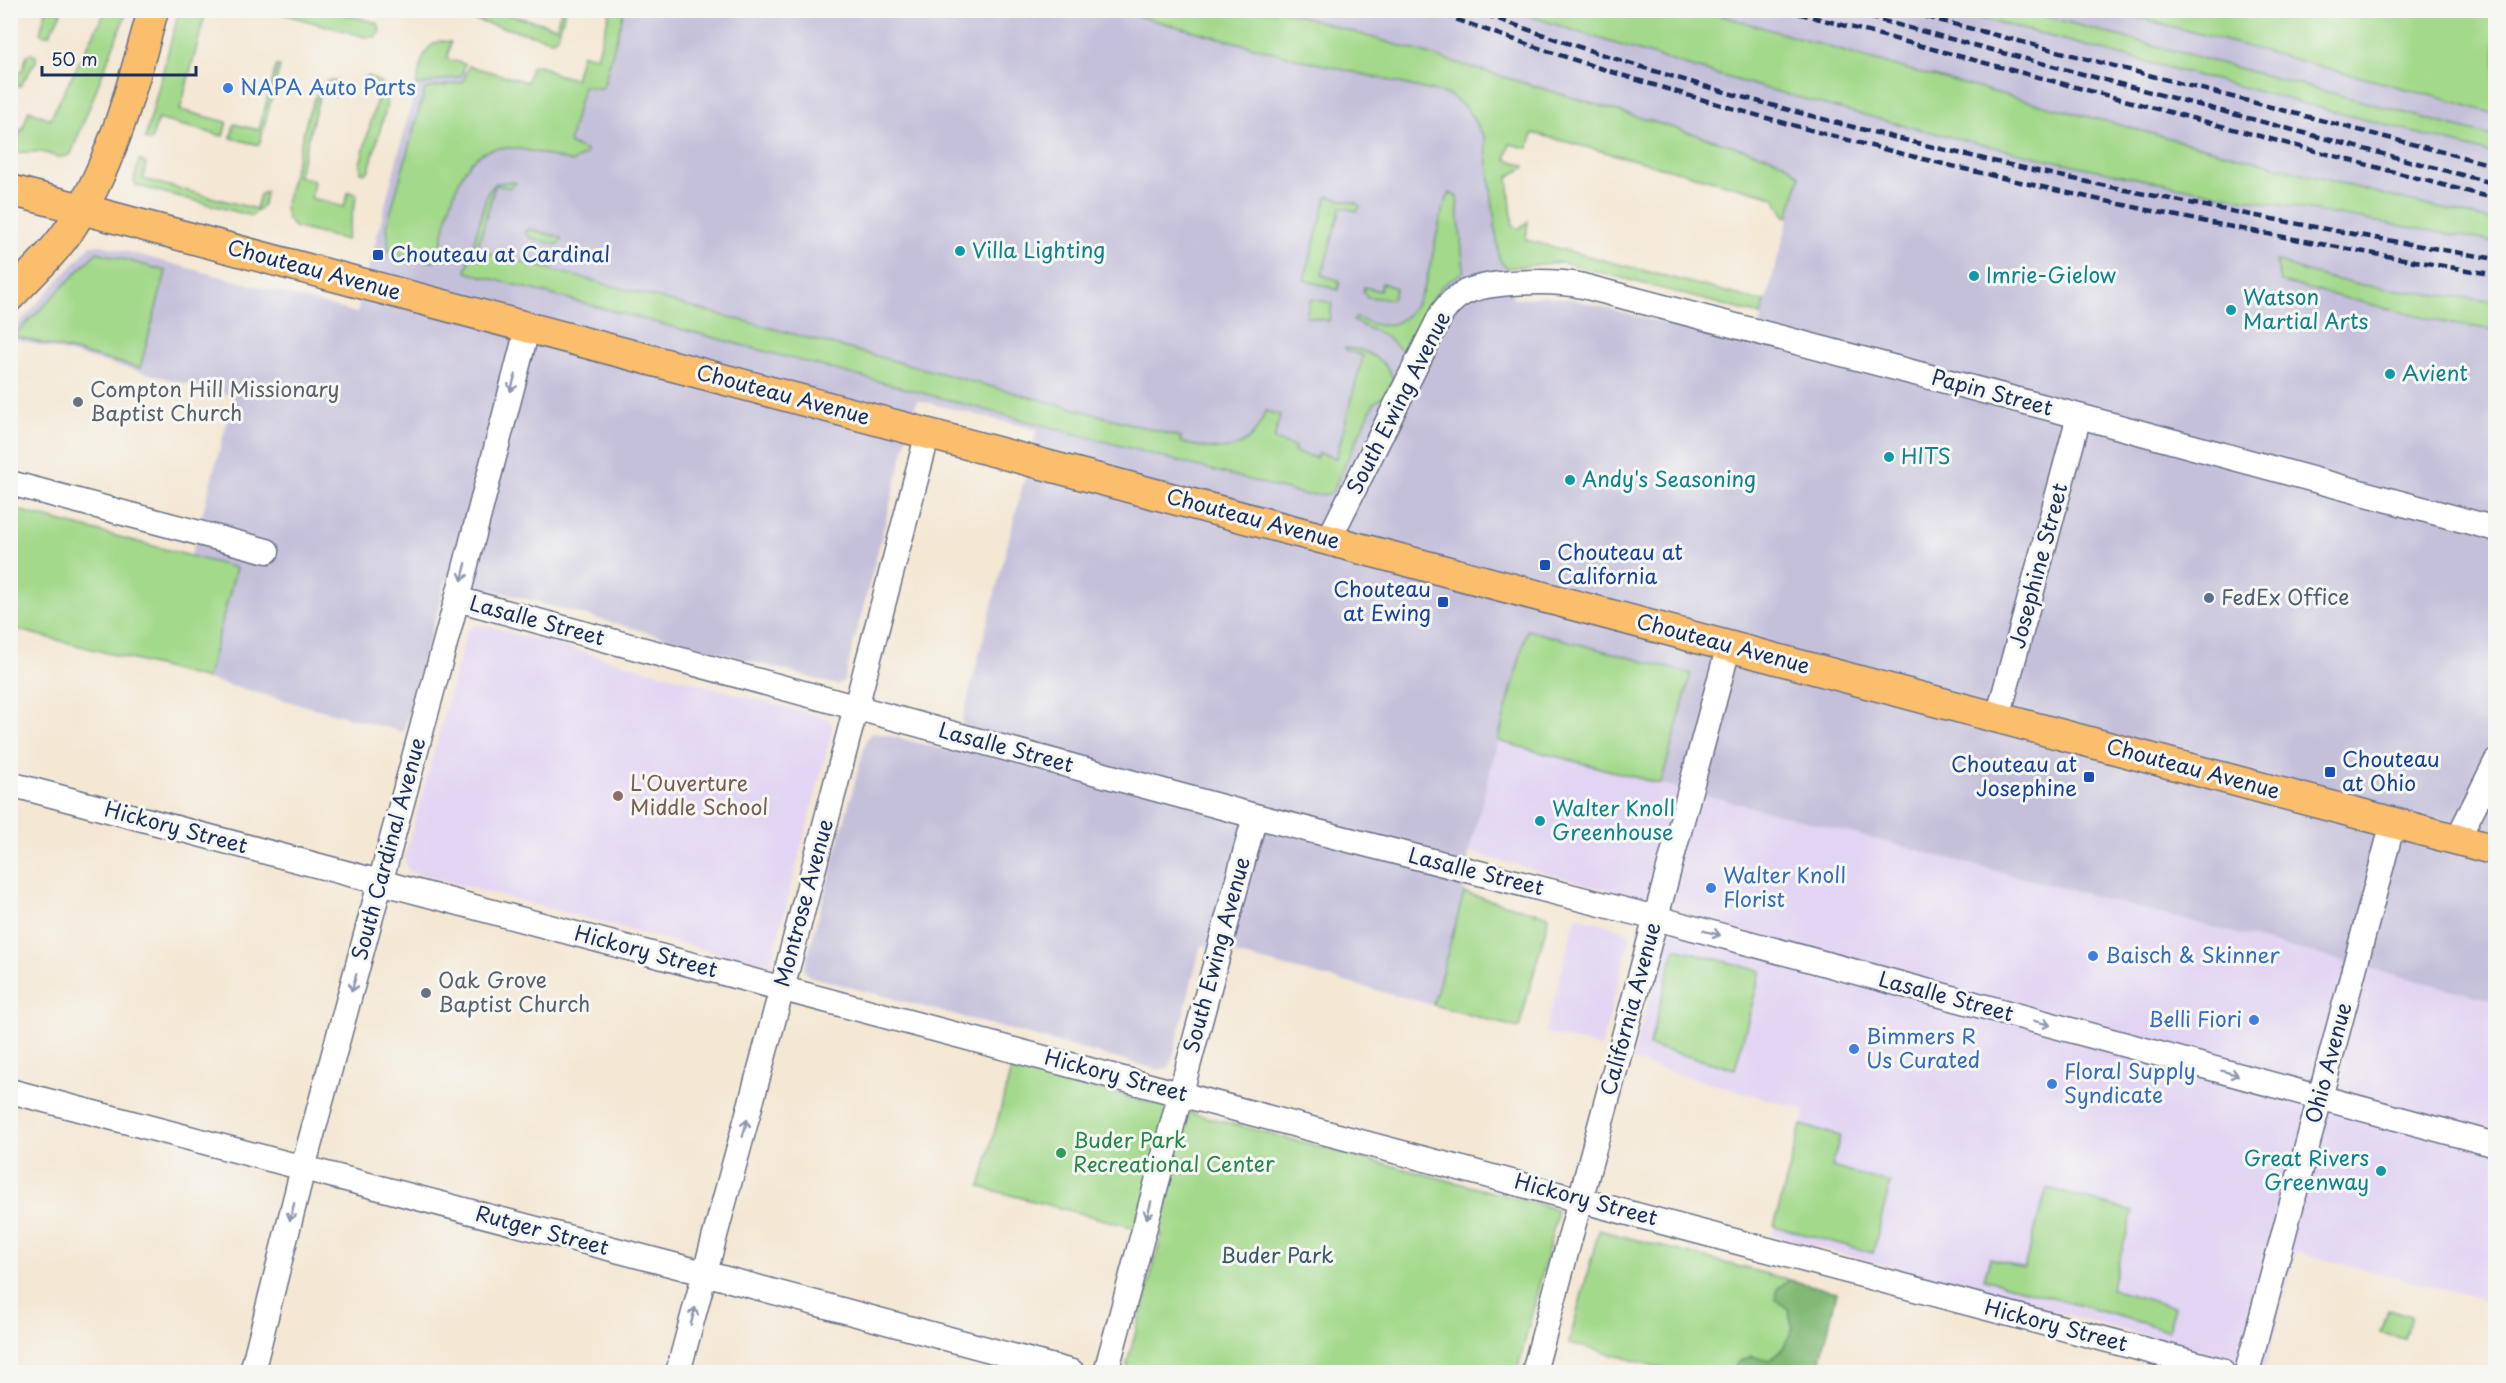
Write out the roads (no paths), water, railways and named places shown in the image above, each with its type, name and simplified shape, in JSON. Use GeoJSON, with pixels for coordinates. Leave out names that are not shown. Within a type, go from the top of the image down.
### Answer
{"type":"FeatureCollection","features":[{"type":"Feature","properties":{"kind":"main road"},"geometry":{"type":"LineString","coordinates":[[10,296],[61,240],[82,209],[109,153],[121,120],[153,10]]}},
{"type":"Feature","properties":{"kind":"main road","name":"Chouteau Avenue"},"geometry":{"type":"LineString","coordinates":[[10,190],[2496,850]]}},
{"type":"Feature","properties":{"kind":"main road"},"geometry":{"type":"LineString","coordinates":[[10,263],[10,290]]}},
{"type":"Feature","properties":{"kind":"street","name":"Papin Street"},"geometry":{"type":"LineString","coordinates":[[1486,287],[1563,281],[2079,416],[2496,529]]}},
{"type":"Feature","properties":{"kind":"street","name":"South Ewing Avenue"},"geometry":{"type":"LineString","coordinates":[[1329,539],[1442,313],[1451,301],[1463,293],[1486,287]]}},
{"type":"Feature","properties":{"kind":"street","name":"South Cardinal Avenue"},"geometry":{"type":"LineString","coordinates":[[252,1372],[303,1168],[457,599],[528,326]]}},
{"type":"Feature","properties":{"kind":"street","name":"Josephine Street"},"geometry":{"type":"LineString","coordinates":[[1998,717],[2079,416]]}},
{"type":"Feature","properties":{"kind":"street","name":"Montrose Avenue"},"geometry":{"type":"LineString","coordinates":[[678,1372],[928,433]]}},
{"type":"Feature","properties":{"kind":"street"},"geometry":{"type":"LineString","coordinates":[[10,483],[267,551]]}},
{"type":"Feature","properties":{"kind":"street","name":"Lasalle Street"},"geometry":{"type":"LineString","coordinates":[[457,599],[1255,816],[1656,918],[2496,1145]]}},
{"type":"Feature","properties":{"kind":"street","name":"California Avenue"},"geometry":{"type":"LineString","coordinates":[[1534,1372],[1729,645]]}},
{"type":"Feature","properties":{"kind":"street"},"geometry":{"type":"LineString","coordinates":[[2457,840],[2496,762]]}},
{"type":"Feature","properties":{"kind":"street","name":"Hickory Street"},"geometry":{"type":"LineString","coordinates":[[10,784],[1180,1092],[2222,1370]]}},
{"type":"Feature","properties":{"kind":"street","name":"South Ewing Avenue"},"geometry":{"type":"LineString","coordinates":[[1106,1372],[1255,816]]}},
{"type":"Feature","properties":{"kind":"street","name":"Ohio Avenue"},"geometry":{"type":"LineString","coordinates":[[2247,1372],[2393,823]]}},
{"type":"Feature","properties":{"kind":"street","name":"Rutger Street"},"geometry":{"type":"LineString","coordinates":[[10,1091],[1072,1372]]}},
{"type":"Feature","properties":{"kind":"railway"},"geometry":{"type":"LineString","coordinates":[[1431,10],[1561,55],[1824,134],[2091,198],[2226,226],[2496,275]]}},
{"type":"Feature","properties":{"kind":"railway"},"geometry":{"type":"LineString","coordinates":[[1473,10],[1598,53],[1724,92],[1979,158],[2237,212],[2496,259]]}},
{"type":"Feature","properties":{"kind":"railway"},"geometry":{"type":"LineString","coordinates":[[1786,10],[2496,199]]}},
{"type":"Feature","properties":{"kind":"railway"},"geometry":{"type":"LineString","coordinates":[[1842,10],[2496,184]]}},
{"type":"Feature","properties":{"kind":"railway"},"geometry":{"type":"LineString","coordinates":[[1900,10],[2496,166]]}},
{"type":"Feature","properties":{"kind":"place","name":"NAPA Auto Parts"},"geometry":{"type":"Point","coordinates":[228,88]}},
{"type":"Feature","properties":{"kind":"place","name":"Villa Lighting"},"geometry":{"type":"Point","coordinates":[960,251]}},
{"type":"Feature","properties":{"kind":"place","name":"Chouteau at Cardinal"},"geometry":{"type":"Point","coordinates":[378,255]}},
{"type":"Feature","properties":{"kind":"place","name":"Imrie-Gielow"},"geometry":{"type":"Point","coordinates":[1974,276]}},
{"type":"Feature","properties":{"kind":"place","name":"Watson Martial Arts"},"geometry":{"type":"Point","coordinates":[2231,310]}},
{"type":"Feature","properties":{"kind":"place","name":"Avient"},"geometry":{"type":"Point","coordinates":[2390,374]}},
{"type":"Feature","properties":{"kind":"place","name":"Compton Hill Missionary Baptist Church"},"geometry":{"type":"Point","coordinates":[78,402]}},
{"type":"Feature","properties":{"kind":"place","name":"HITS"},"geometry":{"type":"Point","coordinates":[1889,457]}},
{"type":"Feature","properties":{"kind":"place","name":"Andy's Seasoning"},"geometry":{"type":"Point","coordinates":[1570,480]}},
{"type":"Feature","properties":{"kind":"place","name":"Chouteau at California"},"geometry":{"type":"Point","coordinates":[1545,565]}},
{"type":"Feature","properties":{"kind":"place","name":"FedEx Office"},"geometry":{"type":"Point","coordinates":[2209,598]}},
{"type":"Feature","properties":{"kind":"place","name":"Chouteau at Ewing"},"geometry":{"type":"Point","coordinates":[1443,602]}},
{"type":"Feature","properties":{"kind":"place","name":"Chouteau at Ohio"},"geometry":{"type":"Point","coordinates":[2330,772]}},
{"type":"Feature","properties":{"kind":"place","name":"Chouteau at Josephine"},"geometry":{"type":"Point","coordinates":[2089,777]}},
{"type":"Feature","properties":{"kind":"place","name":"L'Ouverture Middle School"},"geometry":{"type":"Point","coordinates":[618,796]}},
{"type":"Feature","properties":{"kind":"place","name":"Walter Knoll Greenhouse"},"geometry":{"type":"Point","coordinates":[1540,821]}},
{"type":"Feature","properties":{"kind":"place","name":"Walter Knoll Florist"},"geometry":{"type":"Point","coordinates":[1711,888]}},
{"type":"Feature","properties":{"kind":"place","name":"Baisch & Skinner"},"geometry":{"type":"Point","coordinates":[2093,956]}},
{"type":"Feature","properties":{"kind":"place","name":"Oak Grove Baptist Church"},"geometry":{"type":"Point","coordinates":[426,993]}},
{"type":"Feature","properties":{"kind":"place","name":"Belli Fiori"},"geometry":{"type":"Point","coordinates":[2254,1020]}},
{"type":"Feature","properties":{"kind":"place","name":"Bimmers R Us Curated"},"geometry":{"type":"Point","coordinates":[1854,1049]}},
{"type":"Feature","properties":{"kind":"place","name":"Floral Supply Syndicate"},"geometry":{"type":"Point","coordinates":[2052,1084]}},
{"type":"Feature","properties":{"kind":"place","name":"Buder Park Recreational Center"},"geometry":{"type":"Point","coordinates":[1061,1153]}},
{"type":"Feature","properties":{"kind":"place","name":"Great Rivers Greenway"},"geometry":{"type":"Point","coordinates":[2381,1171]}},
{"type":"Feature","properties":{"kind":"park label","name":"Buder Park"},"geometry":{"type":"Point","coordinates":[1277,1256]}}]}
